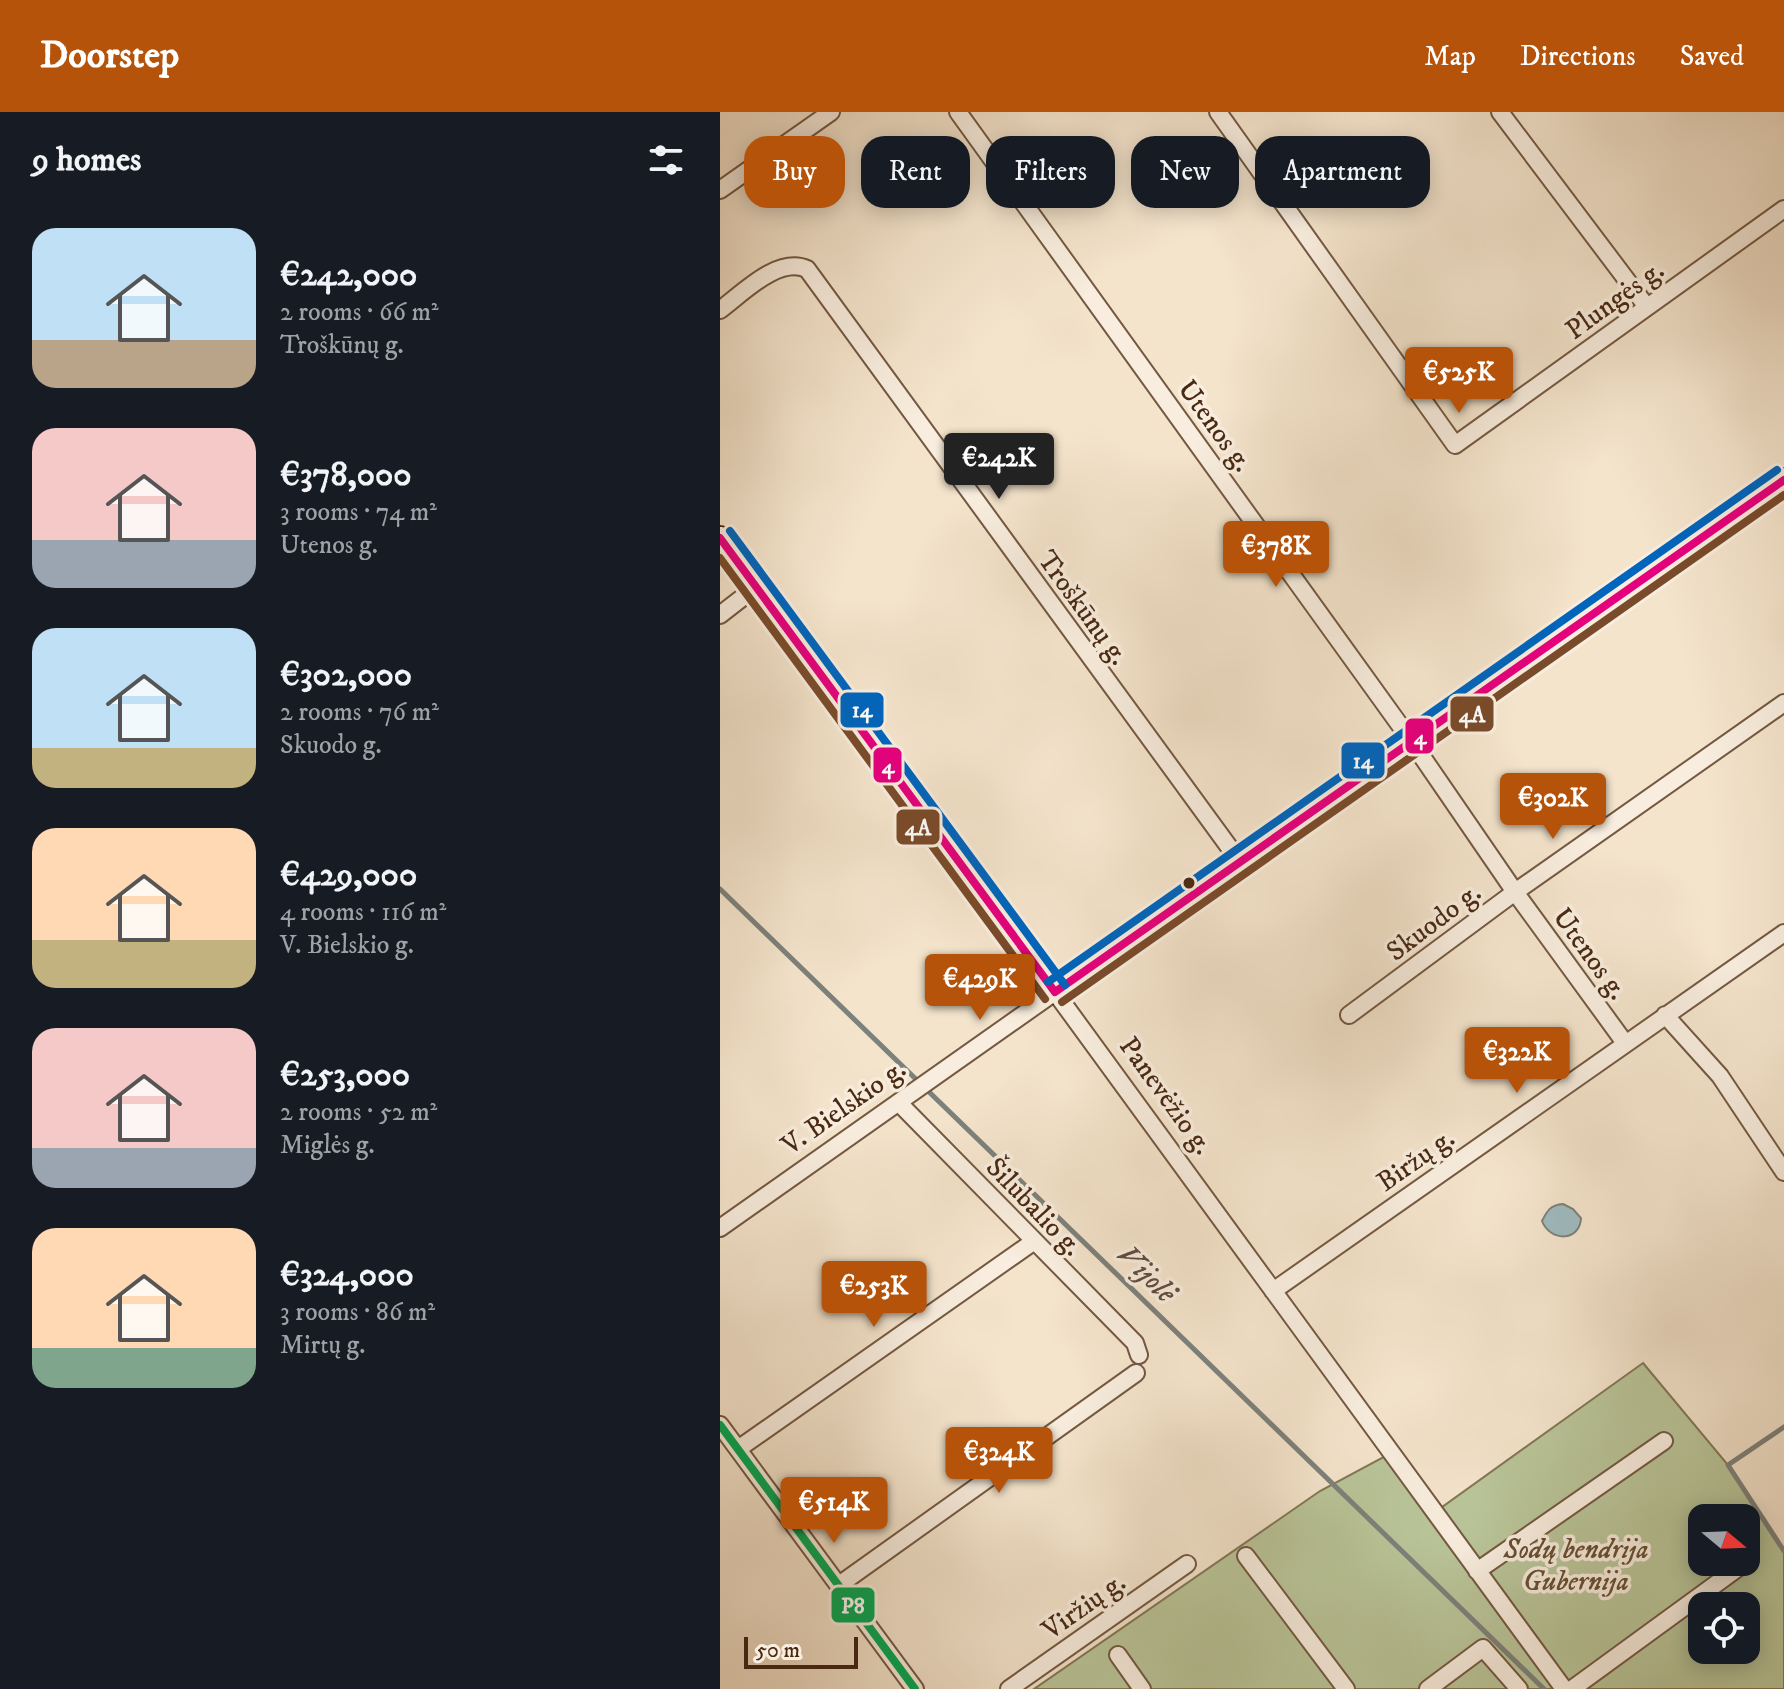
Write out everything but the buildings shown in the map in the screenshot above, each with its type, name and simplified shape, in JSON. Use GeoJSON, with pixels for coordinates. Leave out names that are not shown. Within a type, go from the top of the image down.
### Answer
{"type":"FeatureCollection","features":[{"type":"Feature","properties":{"kind":"street"},"geometry":{"type":"LineString","coordinates":[[720,190],[831,112]]}},
{"type":"Feature","properties":{"kind":"street","name":"Utenos g."},"geometry":{"type":"LineString","coordinates":[[958,112],[1625,1043]]}},
{"type":"Feature","properties":{"kind":"street","name":"Plungės g."},"geometry":{"type":"LineString","coordinates":[[1218,112],[1455,445],[1784,209]]}},
{"type":"Feature","properties":{"kind":"street"},"geometry":{"type":"LineString","coordinates":[[1500,112],[1647,307]]}},
{"type":"Feature","properties":{"kind":"street","name":"Troškūnų g."},"geometry":{"type":"LineString","coordinates":[[720,310],[777,268],[791,264],[807,269],[1240,862]]}},
{"type":"Feature","properties":{"kind":"street","name":"V. Bielskio g."},"geometry":{"type":"LineString","coordinates":[[720,1228],[1784,480]]}},
{"type":"Feature","properties":{"kind":"street","name":"Panevėžio g."},"geometry":{"type":"LineString","coordinates":[[720,538],[1564,1689]]}},
{"type":"Feature","properties":{"kind":"street"},"geometry":{"type":"LineString","coordinates":[[720,615],[756,587]]}},
{"type":"Feature","properties":{"kind":"street","name":"Skuodo g."},"geometry":{"type":"LineString","coordinates":[[1349,1015],[1515,892],[1784,703]]}},
{"type":"Feature","properties":{"kind":"street","name":"Biržų g."},"geometry":{"type":"LineString","coordinates":[[1273,1291],[1784,933]]}},
{"type":"Feature","properties":{"kind":"street"},"geometry":{"type":"LineString","coordinates":[[1665,1015],[1720,1076],[1784,1172]]}},
{"type":"Feature","properties":{"kind":"street","name":"Šilubalio g."},"geometry":{"type":"LineString","coordinates":[[906,1099],[1033,1242],[1137,1349]]}},
{"type":"Feature","properties":{"kind":"street"},"geometry":{"type":"LineString","coordinates":[[738,1449],[1033,1242]]}},
{"type":"Feature","properties":{"kind":"street"},"geometry":{"type":"LineString","coordinates":[[839,1585],[1136,1373]]}},
{"type":"Feature","properties":{"kind":"street"},"geometry":{"type":"LineString","coordinates":[[720,1425],[915,1689]]}},
{"type":"Feature","properties":{"kind":"street"},"geometry":{"type":"LineString","coordinates":[[1477,1571],[1664,1441]]}},
{"type":"Feature","properties":{"kind":"street"},"geometry":{"type":"LineString","coordinates":[[1246,1556],[1346,1689]]}},
{"type":"Feature","properties":{"kind":"street","name":"Viržių g."},"geometry":{"type":"LineString","coordinates":[[1009,1689],[1187,1564]]}},
{"type":"Feature","properties":{"kind":"street"},"geometry":{"type":"LineString","coordinates":[[1572,1689],[1727,1576]]}},
{"type":"Feature","properties":{"kind":"street"},"geometry":{"type":"LineString","coordinates":[[1428,1689],[1483,1648],[1519,1689]]}},
{"type":"Feature","properties":{"kind":"street"},"geometry":{"type":"LineString","coordinates":[[1118,1655],[1142,1689]]}},
{"type":"Feature","properties":{"kind":"green space","name":"Sodų bendrija Gubernija"},"geometry":{"type":"Polygon","coordinates":[[[1643,1363],[1728,1465],[1753,1504],[1688,1504],[1688,1576],[1760,1576],[1760,1514],[1784,1551],[1784,1689],[1034,1689],[1320,1491],[1391,1453],[1435,1512],[1643,1363]]]}},
{"type":"Feature","properties":{"kind":"water"},"geometry":{"type":"Polygon","coordinates":[[[1563,1204],[1581,1218],[1576,1232],[1558,1236],[1551,1233],[1542,1221],[1550,1209],[1563,1204]]]}},
{"type":"Feature","properties":{"kind":"waterway","name":"Vijolė"},"geometry":{"type":"LineString","coordinates":[[720,889],[1544,1689]]}},
{"type":"Feature","properties":{"kind":"waterway"},"geometry":{"type":"LineString","coordinates":[[1784,1427],[1728,1465],[1784,1551]]}},
{"type":"Feature","properties":{"kind":"transit line","name":"14"},"geometry":{"type":"LineString","coordinates":[[1048,982],[1777,470]]}},
{"type":"Feature","properties":{"kind":"transit line","name":"4"},"geometry":{"type":"LineString","coordinates":[[1055,992],[1784,480]]}},
{"type":"Feature","properties":{"kind":"transit line","name":"4A"},"geometry":{"type":"LineString","coordinates":[[1062,1002],[1784,495]]}},
{"type":"Feature","properties":{"kind":"transit line","name":"14"},"geometry":{"type":"LineString","coordinates":[[730,531],[1065,985]]}},
{"type":"Feature","properties":{"kind":"transit line","name":"4"},"geometry":{"type":"LineString","coordinates":[[720,538],[1055,992]]}},
{"type":"Feature","properties":{"kind":"transit line","name":"4A"},"geometry":{"type":"LineString","coordinates":[[720,558],[1045,999]]}},
{"type":"Feature","properties":{"kind":"transit line","name":"P8"},"geometry":{"type":"LineString","coordinates":[[720,1425],[915,1689]]}}]}
